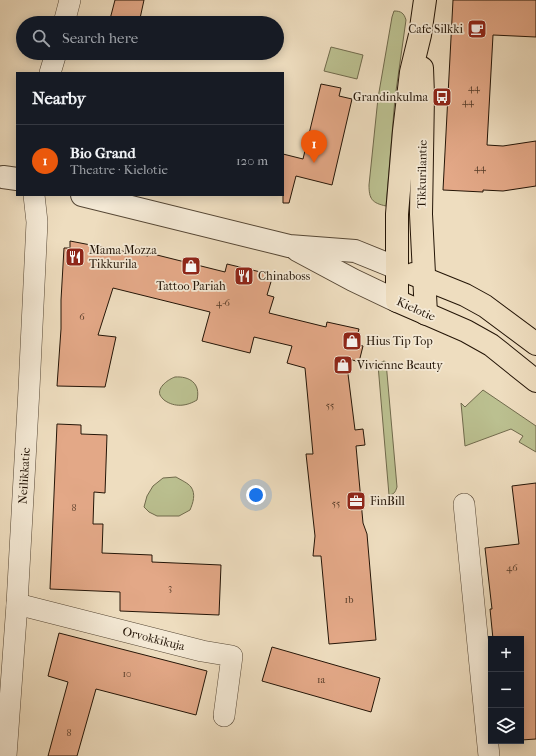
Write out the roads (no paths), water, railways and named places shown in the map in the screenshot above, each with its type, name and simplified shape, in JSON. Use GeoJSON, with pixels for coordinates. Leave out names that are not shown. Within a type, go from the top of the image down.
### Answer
{"type":"FeatureCollection","features":[{"type":"Feature","properties":{"kind":"main road","name":"Tikkurilantie"},"geometry":{"type":"LineString","coordinates":[[397,301],[397,214],[404,131],[411,72],[420,35],[425,0]]}},
{"type":"Feature","properties":{"kind":"main road","name":"Tikkurilantie"},"geometry":{"type":"LineString","coordinates":[[420,35],[423,95],[422,214],[426,314]]}},
{"type":"Feature","properties":{"kind":"main road","name":"Kielotie"},"geometry":{"type":"LineString","coordinates":[[397,268],[465,295],[485,306],[536,344]]}},
{"type":"Feature","properties":{"kind":"main road","name":"Kielotie"},"geometry":{"type":"LineString","coordinates":[[397,301],[466,331],[491,345],[536,381]]}},
{"type":"Feature","properties":{"kind":"street"},"geometry":{"type":"LineString","coordinates":[[66,16],[70,0]]}},
{"type":"Feature","properties":{"kind":"street"},"geometry":{"type":"LineString","coordinates":[[50,72],[54,60]]}},
{"type":"Feature","properties":{"kind":"street","name":"Neilikkatie"},"geometry":{"type":"LineString","coordinates":[[6,756],[17,604],[29,389],[37,222],[34,196]]}},
{"type":"Feature","properties":{"kind":"street","name":"Kielotie"},"geometry":{"type":"LineString","coordinates":[[86,196],[289,246],[355,252],[397,268]]}},
{"type":"Feature","properties":{"kind":"street","name":"Kielotie"},"geometry":{"type":"LineString","coordinates":[[289,246],[353,280],[397,301]]}},
{"type":"Feature","properties":{"kind":"street"},"geometry":{"type":"LineString","coordinates":[[464,504],[489,756]]}},
{"type":"Feature","properties":{"kind":"street","name":"Orvokkikuja"},"geometry":{"type":"LineString","coordinates":[[17,604],[202,651],[232,656],[224,716]]}},
{"type":"Feature","properties":{"kind":"place","name":"Cafe Silkki"},"geometry":{"type":"Point","coordinates":[477,29]}},
{"type":"Feature","properties":{"kind":"place","name":"Grandinkulma"},"geometry":{"type":"Point","coordinates":[442,97]}},
{"type":"Feature","properties":{"kind":"place","name":"Bio Grand"},"geometry":{"type":"Point","coordinates":[314,163]}},
{"type":"Feature","properties":{"kind":"place","name":"Mama Mozza Tikkurila"},"geometry":{"type":"Point","coordinates":[75,257]}},
{"type":"Feature","properties":{"kind":"place","name":"Tattoo Pariah"},"geometry":{"type":"Point","coordinates":[191,266]}},
{"type":"Feature","properties":{"kind":"place","name":"Chinaboss"},"geometry":{"type":"Point","coordinates":[244,276]}},
{"type":"Feature","properties":{"kind":"place","name":"Hius Tip Top"},"geometry":{"type":"Point","coordinates":[352,341]}},
{"type":"Feature","properties":{"kind":"place","name":"Vivienne Beauty"},"geometry":{"type":"Point","coordinates":[343,365]}},
{"type":"Feature","properties":{"kind":"place","name":"FinBill"},"geometry":{"type":"Point","coordinates":[356,501]}}]}
